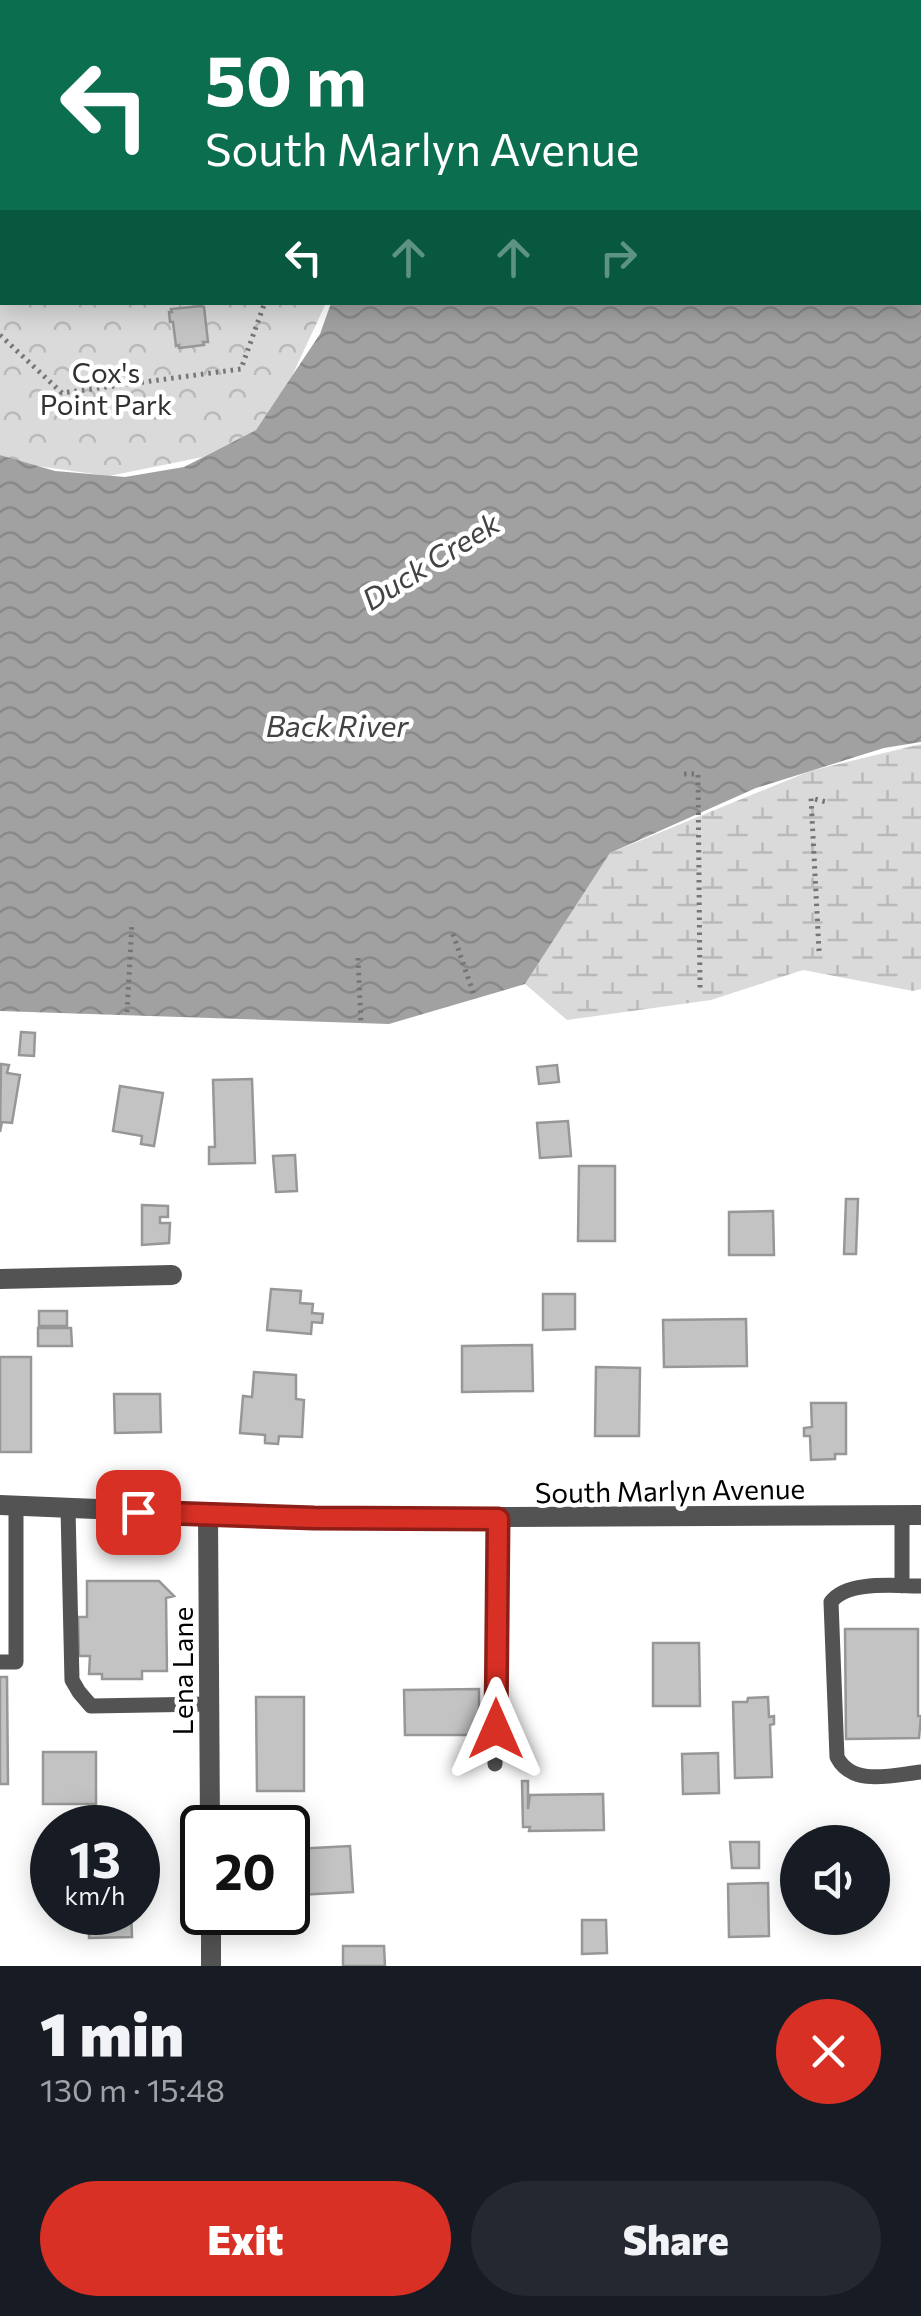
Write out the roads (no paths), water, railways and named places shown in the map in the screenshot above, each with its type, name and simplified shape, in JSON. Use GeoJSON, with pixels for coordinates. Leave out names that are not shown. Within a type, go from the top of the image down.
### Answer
{"type":"FeatureCollection","features":[{"type":"Feature","properties":{"kind":"street"},"geometry":{"type":"LineString","coordinates":[[0,1279],[172,1275]]}},
{"type":"Feature","properties":{"kind":"street","name":"South Marlyn Avenue"},"geometry":{"type":"LineString","coordinates":[[8,1506],[314,1518],[912,1515]]}},
{"type":"Feature","properties":{"kind":"street","name":"Lena Lane"},"geometry":{"type":"LineString","coordinates":[[208,1514],[210,1805]]}},
{"type":"Feature","properties":{"kind":"street"},"geometry":{"type":"LineString","coordinates":[[210,1935],[211,1966]]}},
{"type":"Feature","properties":{"kind":"lane"},"geometry":{"type":"LineString","coordinates":[[0,1662],[16,1662],[8,1506]]}},
{"type":"Feature","properties":{"kind":"lane"},"geometry":{"type":"LineString","coordinates":[[68,1509],[72,1680],[79,1692],[90,1706],[209,1704]]}},
{"type":"Feature","properties":{"kind":"lane"},"geometry":{"type":"LineString","coordinates":[[902,1586],[912,1515]]}},
{"type":"Feature","properties":{"kind":"lane"},"geometry":{"type":"LineString","coordinates":[[495,1764],[498,1519]]}},
{"type":"Feature","properties":{"kind":"lane"},"geometry":{"type":"LineString","coordinates":[[921,1586],[854,1587],[837,1594],[831,1602],[837,1757],[842,1766],[864,1777],[921,1772]]}},
{"type":"Feature","properties":{"kind":"water","name":"Back River"},"geometry":{"type":"Polygon","coordinates":[[[330,305],[921,305],[921,742],[884,748],[756,788],[610,853],[525,984],[389,1024],[0,1011],[0,455],[55,471],[125,477],[184,467],[256,430],[320,334],[330,305]]]}},
{"type":"Feature","properties":{"kind":"park label","name":"Cox's Point Park"},"geometry":{"type":"Point","coordinates":[106,388]}},
{"type":"Feature","properties":{"kind":"water label","name":"Duck Creek"},"geometry":{"type":"Point","coordinates":[430,560]}}]}
